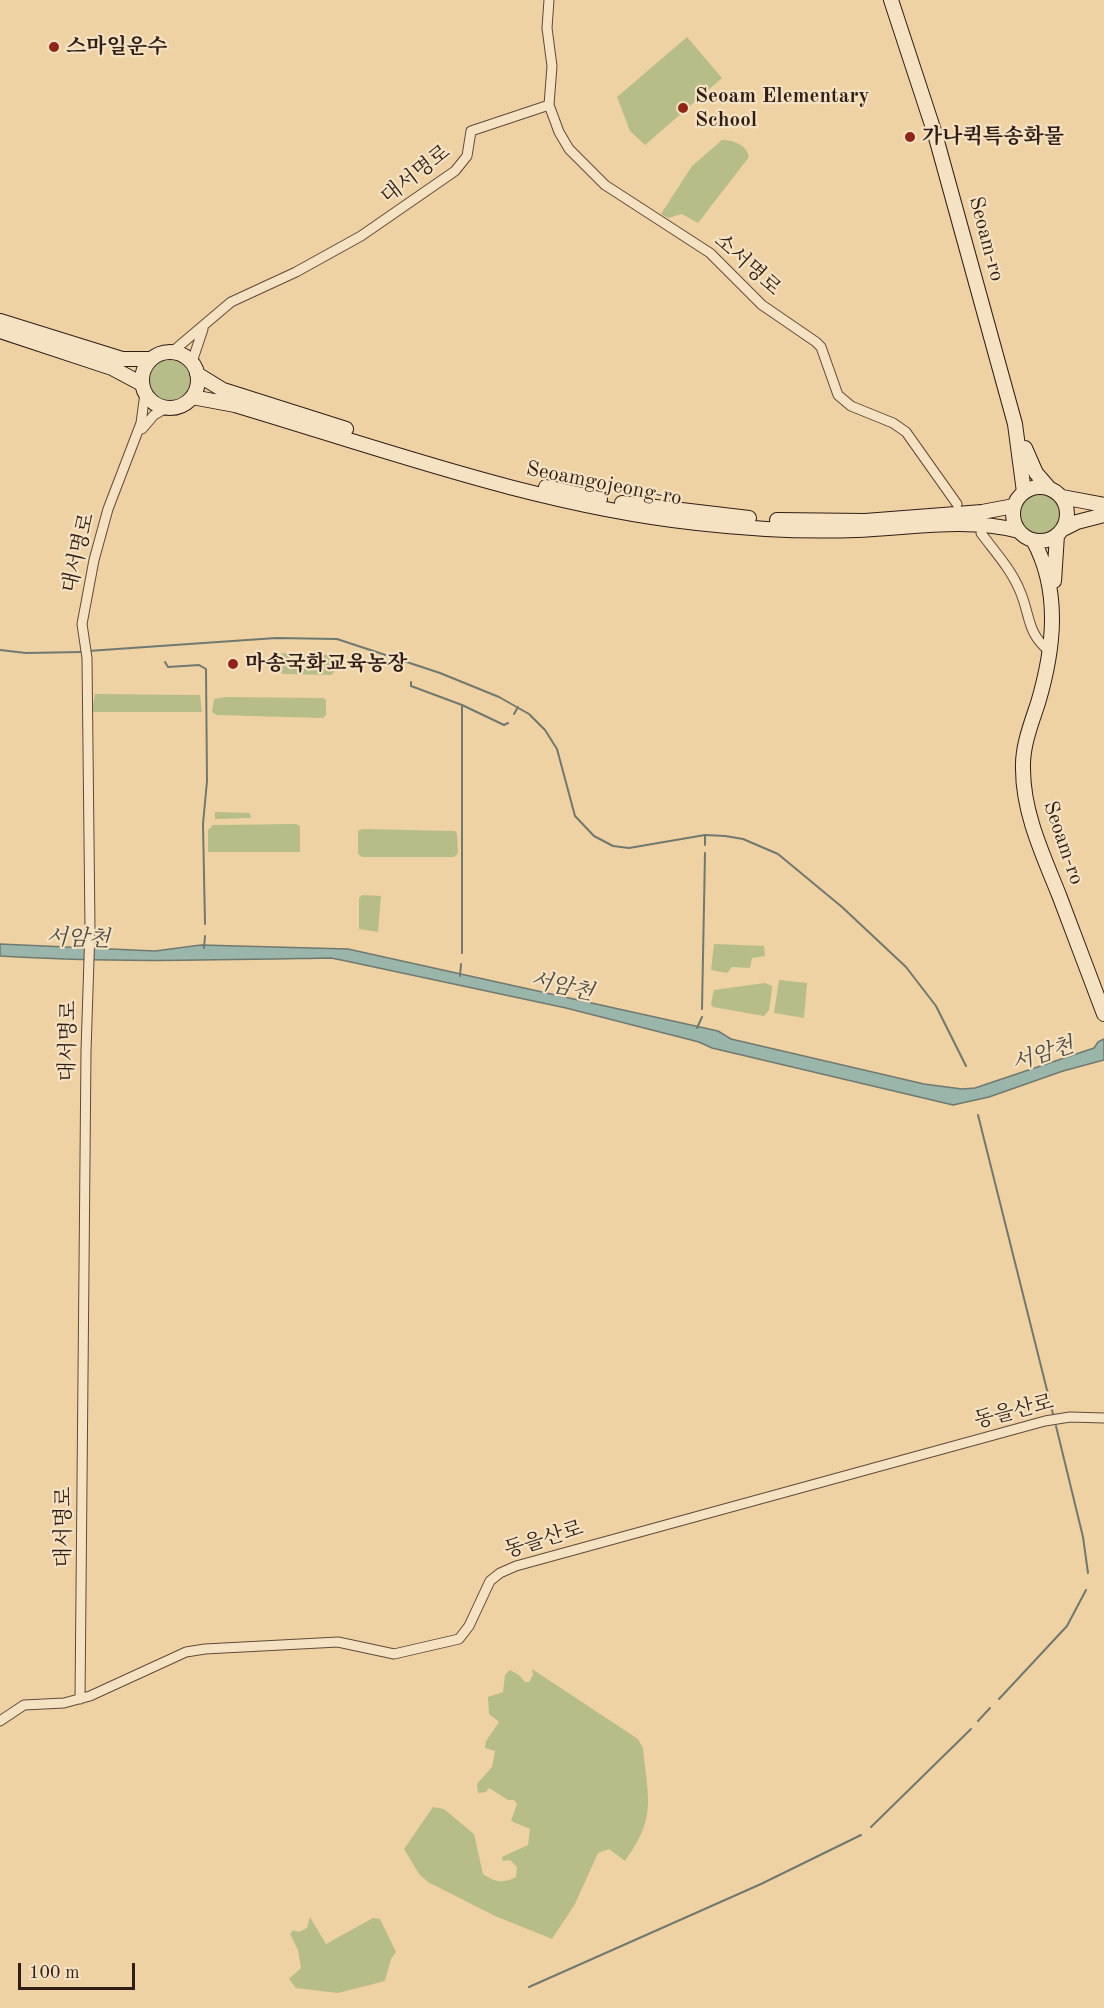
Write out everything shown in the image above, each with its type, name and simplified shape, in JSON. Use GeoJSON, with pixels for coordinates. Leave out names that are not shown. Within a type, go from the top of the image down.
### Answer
{"type":"FeatureCollection","features":[{"type":"Feature","properties":{"kind":"main road","name":"Seoam-ro"},"geometry":{"type":"LineString","coordinates":[[891,0],[935,134],[1015,424],[1024,492]]}},
{"type":"Feature","properties":{"kind":"main road"},"geometry":{"type":"LineString","coordinates":[[0,321],[122,359],[151,359]]}},
{"type":"Feature","properties":{"kind":"main road"},"geometry":{"type":"LineString","coordinates":[[0,331],[112,368],[144,389],[159,405],[168,408],[177,407],[192,397],[197,388],[195,368],[185,356],[172,352],[158,354],[145,366],[144,389]]}},
{"type":"Feature","properties":{"kind":"main road","name":"Seoamgojeong-ro"},"geometry":{"type":"LineString","coordinates":[[195,368],[223,390],[514,479],[620,503],[740,518],[824,521],[982,512],[1014,506]]}},
{"type":"Feature","properties":{"kind":"main road","name":"Seoamgojeong-ro"},"geometry":{"type":"LineString","coordinates":[[192,397],[235,405],[534,494],[641,515],[697,523],[787,530],[981,525],[1019,531]]}},
{"type":"Feature","properties":{"kind":"main road"},"geometry":{"type":"LineString","coordinates":[[1015,424],[1036,473],[1048,488],[1062,497],[1104,505]]}},
{"type":"Feature","properties":{"kind":"main road"},"geometry":{"type":"LineString","coordinates":[[1048,488],[1032,488],[1024,492],[1014,506],[1013,516],[1019,531],[1033,540],[1042,541],[1077,522],[1104,515]]}},
{"type":"Feature","properties":{"kind":"main road"},"geometry":{"type":"LineString","coordinates":[[1053,604],[1060,532],[1068,512],[1062,497]]}},
{"type":"Feature","properties":{"kind":"main road","name":"Seoam-ro"},"geometry":{"type":"LineString","coordinates":[[1033,540],[1046,569],[1053,604],[1050,652],[1025,751],[1024,790],[1029,815],[1040,848],[1104,1014]]}},
{"type":"Feature","properties":{"kind":"street","name":"소서명로"},"geometry":{"type":"LineString","coordinates":[[549,0],[547,28],[552,66],[549,105],[569,149],[593,176],[710,253],[762,305],[816,342],[821,347],[838,395],[851,406],[893,423],[906,432],[957,504]]}},
{"type":"Feature","properties":{"kind":"street","name":"대서명로"},"geometry":{"type":"LineString","coordinates":[[172,352],[231,302],[296,272],[361,236],[455,171],[467,156],[471,131],[549,105]]}},
{"type":"Feature","properties":{"kind":"street"},"geometry":{"type":"LineString","coordinates":[[195,368],[204,327]]}},
{"type":"Feature","properties":{"kind":"street","name":"대서명로"},"geometry":{"type":"LineString","coordinates":[[80,1699],[90,934],[87,658],[83,614],[100,535],[145,407],[144,389]]}},
{"type":"Feature","properties":{"kind":"street"},"geometry":{"type":"LineString","coordinates":[[135,438],[154,415],[168,408]]}},
{"type":"Feature","properties":{"kind":"street"},"geometry":{"type":"LineString","coordinates":[[981,533],[1007,567],[1020,592],[1030,629],[1050,652]]}},
{"type":"Feature","properties":{"kind":"street","name":"동을산로"},"geometry":{"type":"LineString","coordinates":[[0,1721],[24,1705],[51,1705],[80,1699],[186,1652],[338,1642],[394,1654],[459,1639],[469,1626],[490,1581],[500,1573],[516,1566],[1046,1421],[1070,1417],[1104,1418]]}},
{"type":"Feature","properties":{"kind":"green space"},"geometry":{"type":"Polygon","coordinates":[[[687,37],[722,78],[645,145],[630,131],[617,97],[687,37]]]}},
{"type":"Feature","properties":{"kind":"green space"},"geometry":{"type":"Polygon","coordinates":[[[722,140],[739,144],[749,157],[698,223],[682,214],[668,218],[661,214],[692,166],[722,140]]]}},
{"type":"Feature","properties":{"kind":"green space"},"geometry":{"type":"Polygon","coordinates":[[[170,360],[184,366],[190,380],[184,394],[170,400],[156,394],[150,380],[156,366],[170,360]]]}},
{"type":"Feature","properties":{"kind":"green space"},"geometry":{"type":"Polygon","coordinates":[[[1040,494],[1054,500],[1060,514],[1054,528],[1040,534],[1026,528],[1020,514],[1026,500],[1040,494]]]}},
{"type":"Feature","properties":{"kind":"green space"},"geometry":{"type":"Polygon","coordinates":[[[282,653],[330,655],[334,661],[334,672],[331,675],[283,674],[280,672],[282,653]]]}},
{"type":"Feature","properties":{"kind":"green space"},"geometry":{"type":"Polygon","coordinates":[[[95,694],[200,695],[202,712],[94,712],[92,710],[95,694]]]}},
{"type":"Feature","properties":{"kind":"green space"},"geometry":{"type":"Polygon","coordinates":[[[225,697],[323,698],[326,700],[326,715],[323,718],[217,715],[212,712],[214,699],[225,697]]]}},
{"type":"Feature","properties":{"kind":"green space"},"geometry":{"type":"Polygon","coordinates":[[[215,812],[250,813],[251,818],[215,819],[215,812]]]}},
{"type":"Feature","properties":{"kind":"green space"},"geometry":{"type":"Polygon","coordinates":[[[296,824],[300,826],[300,852],[208,852],[208,830],[213,825],[296,824]]]}},
{"type":"Feature","properties":{"kind":"green space"},"geometry":{"type":"Polygon","coordinates":[[[362,829],[455,831],[458,853],[454,857],[362,857],[358,854],[358,831],[362,829]]]}},
{"type":"Feature","properties":{"kind":"green space"},"geometry":{"type":"Polygon","coordinates":[[[362,895],[381,896],[378,932],[359,929],[359,898],[362,895]]]}},
{"type":"Feature","properties":{"kind":"green space"},"geometry":{"type":"Polygon","coordinates":[[[714,944],[764,946],[765,956],[752,958],[750,968],[732,967],[727,973],[711,970],[714,944]]]}},
{"type":"Feature","properties":{"kind":"green space"},"geometry":{"type":"Polygon","coordinates":[[[779,980],[807,983],[804,1018],[774,1013],[779,980]]]}},
{"type":"Feature","properties":{"kind":"green space"},"geometry":{"type":"Polygon","coordinates":[[[765,983],[772,986],[772,989],[769,1010],[764,1016],[713,1007],[711,1004],[714,990],[765,983]]]}},
{"type":"Feature","properties":{"kind":"green space"},"geometry":{"type":"Polygon","coordinates":[[[532,1669],[638,1739],[643,1748],[648,1795],[646,1820],[642,1832],[625,1861],[609,1849],[598,1853],[575,1904],[552,1939],[495,1916],[428,1882],[419,1874],[404,1849],[433,1807],[444,1809],[474,1834],[483,1874],[499,1881],[507,1881],[516,1877],[517,1867],[510,1860],[503,1861],[502,1857],[528,1845],[530,1829],[511,1821],[517,1804],[514,1800],[508,1800],[489,1788],[486,1792],[478,1793],[477,1784],[492,1767],[495,1751],[485,1748],[486,1741],[499,1722],[489,1714],[488,1697],[503,1692],[505,1675],[510,1670],[525,1682],[529,1682],[533,1675],[532,1669]]]}},
{"type":"Feature","properties":{"kind":"green space"},"geometry":{"type":"Polygon","coordinates":[[[310,1917],[326,1944],[373,1918],[380,1919],[396,1952],[391,1959],[385,1981],[338,1993],[296,1988],[289,1979],[301,1968],[298,1950],[290,1934],[293,1930],[299,1932],[307,1928],[310,1917]]]}},
{"type":"Feature","properties":{"kind":"shaded area"},"geometry":{"type":"Polygon","coordinates":[[[0,944],[155,951],[201,945],[348,949],[718,1031],[731,1039],[924,1084],[962,1089],[975,1088],[1094,1048],[1104,1039],[1104,1060],[1063,1071],[989,1097],[953,1105],[712,1048],[699,1042],[566,1008],[331,958],[83,960],[0,956],[0,944]]]}},
{"type":"Feature","properties":{"kind":"waterway"},"geometry":{"type":"LineString","coordinates":[[88,651],[276,638],[337,639],[440,673],[499,697],[529,714],[545,730],[557,749],[575,816],[594,836],[613,846],[629,848],[705,835],[725,836],[743,839],[778,854],[842,907],[906,967],[936,1006],[966,1066]]}},
{"type":"Feature","properties":{"kind":"waterway"},"geometry":{"type":"LineString","coordinates":[[0,650],[26,653],[82,652]]}},
{"type":"Feature","properties":{"kind":"waterway"},"geometry":{"type":"LineString","coordinates":[[165,662],[168,667],[199,665],[206,669],[207,781],[203,824],[205,924]]}},
{"type":"Feature","properties":{"kind":"waterway"},"geometry":{"type":"LineString","coordinates":[[411,682],[411,686],[462,705],[504,725],[508,723]]}},
{"type":"Feature","properties":{"kind":"waterway"},"geometry":{"type":"LineString","coordinates":[[462,705],[462,953]]}},
{"type":"Feature","properties":{"kind":"waterway"},"geometry":{"type":"LineString","coordinates":[[514,714],[518,707]]}},
{"type":"Feature","properties":{"kind":"waterway"},"geometry":{"type":"LineString","coordinates":[[705,835],[705,845]]}},
{"type":"Feature","properties":{"kind":"waterway"},"geometry":{"type":"LineString","coordinates":[[702,1009],[705,853]]}},
{"type":"Feature","properties":{"kind":"waterway"},"geometry":{"type":"LineString","coordinates":[[204,948],[205,936]]}},
{"type":"Feature","properties":{"kind":"waterway"},"geometry":{"type":"LineString","coordinates":[[460,976],[461,964]]}},
{"type":"Feature","properties":{"kind":"waterway"},"geometry":{"type":"LineString","coordinates":[[697,1028],[702,1017]]}},
{"type":"Feature","properties":{"kind":"waterway"},"geometry":{"type":"LineString","coordinates":[[978,1115],[1053,1414]]}},
{"type":"Feature","properties":{"kind":"waterway"},"geometry":{"type":"LineString","coordinates":[[1056,1426],[1083,1537],[1088,1573]]}},
{"type":"Feature","properties":{"kind":"waterway"},"geometry":{"type":"LineString","coordinates":[[999,1699],[1067,1626],[1086,1590]]}},
{"type":"Feature","properties":{"kind":"waterway"},"geometry":{"type":"LineString","coordinates":[[978,1721],[990,1708]]}},
{"type":"Feature","properties":{"kind":"waterway"},"geometry":{"type":"LineString","coordinates":[[871,1827],[971,1729]]}},
{"type":"Feature","properties":{"kind":"waterway"},"geometry":{"type":"LineString","coordinates":[[529,1987],[761,1884],[861,1835]]}},
{"type":"Feature","properties":{"kind":"place","name":"스마일운수"},"geometry":{"type":"Point","coordinates":[54,47]}},
{"type":"Feature","properties":{"kind":"place","name":"Seoam Elementary School"},"geometry":{"type":"Point","coordinates":[683,108]}},
{"type":"Feature","properties":{"kind":"place","name":"가나퀵특송화물"},"geometry":{"type":"Point","coordinates":[910,137]}},
{"type":"Feature","properties":{"kind":"place","name":"마송국화교육농장"},"geometry":{"type":"Point","coordinates":[233,664]}},
{"type":"Feature","properties":{"kind":"water label","name":"서암천"},"geometry":{"type":"Point","coordinates":[78,939]}},
{"type":"Feature","properties":{"kind":"water label","name":"서암천"},"geometry":{"type":"Point","coordinates":[562,987]}},
{"type":"Feature","properties":{"kind":"water label","name":"서암천"},"geometry":{"type":"Point","coordinates":[1043,1055]}}]}
